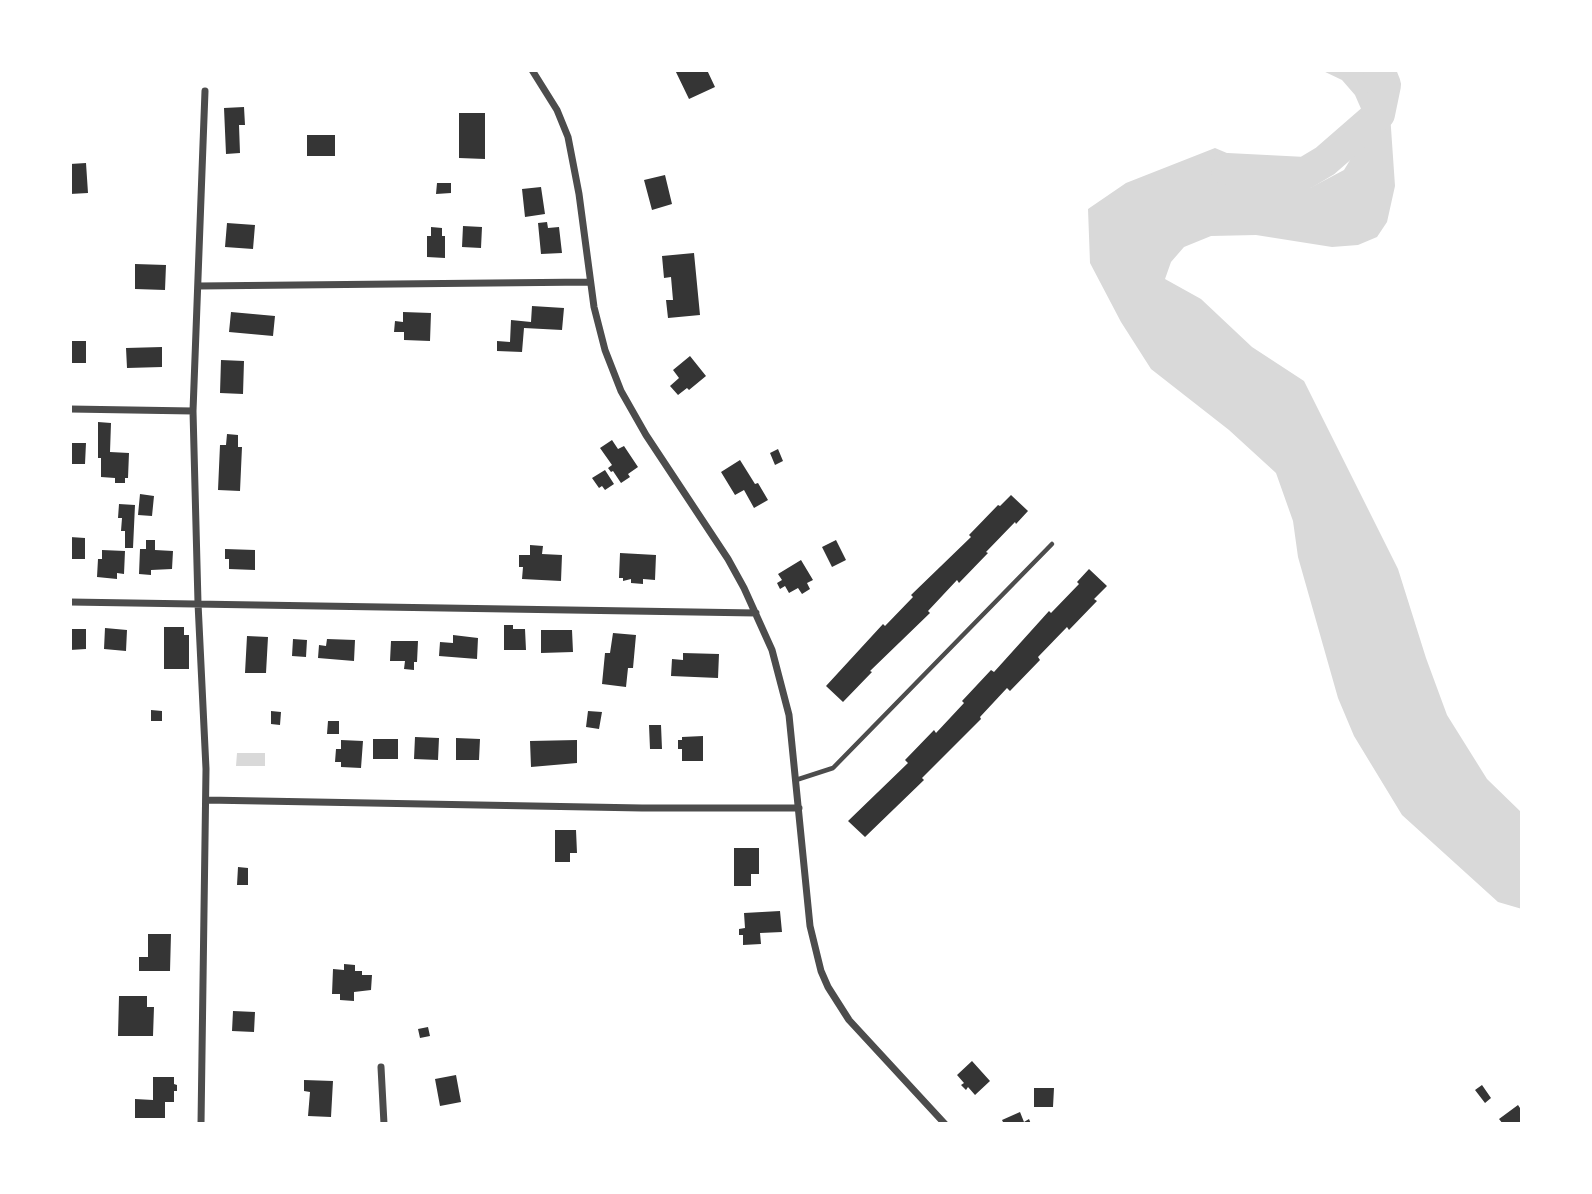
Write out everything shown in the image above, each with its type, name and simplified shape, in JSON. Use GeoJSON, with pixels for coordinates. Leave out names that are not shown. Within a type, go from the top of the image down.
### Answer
{"type":"FeatureCollection","features":[{"type":"Feature","properties":{"kind":"street"},"geometry":{"type":"LineString","coordinates":[[531,70],[556,110],[568,138],[578,183],[594,307],[605,350],[621,391],[647,437],[728,559],[756,613],[780,676],[789,715],[810,926],[817,959],[828,988],[861,1035],[945,1124]]}},
{"type":"Feature","properties":{"kind":"street"},"geometry":{"type":"LineString","coordinates":[[538,79],[546,70]]}},
{"type":"Feature","properties":{"kind":"street"},"geometry":{"type":"LineString","coordinates":[[201,1124],[206,800],[193,411],[205,91]]}},
{"type":"Feature","properties":{"kind":"street"},"geometry":{"type":"LineString","coordinates":[[198,286],[590,282]]}},
{"type":"Feature","properties":{"kind":"street"},"geometry":{"type":"LineString","coordinates":[[70,409],[193,411]]}},
{"type":"Feature","properties":{"kind":"street"},"geometry":{"type":"LineString","coordinates":[[70,602],[756,613]]}},
{"type":"Feature","properties":{"kind":"street"},"geometry":{"type":"LineString","coordinates":[[206,800],[628,808],[799,807]]}},
{"type":"Feature","properties":{"kind":"street"},"geometry":{"type":"LineString","coordinates":[[381,1067],[384,1124]]}},
{"type":"Feature","properties":{"kind":"lane"},"geometry":{"type":"LineString","coordinates":[[796,780],[833,768],[1052,544]]}},
{"type":"Feature","properties":{"kind":"shaded area"},"geometry":{"type":"Polygon","coordinates":[[[1321,70],[1387,70],[1395,186],[1387,222],[1377,237],[1358,245],[1332,247],[1256,235],[1211,236],[1184,247],[1171,262],[1165,279],[1201,299],[1252,347],[1304,381],[1398,569],[1447,715],[1487,779],[1522,813],[1522,909],[1498,902],[1402,815],[1354,736],[1338,698],[1298,557],[1293,521],[1276,473],[1229,430],[1151,369],[1121,322],[1090,263],[1088,209],[1126,183],[1215,148],[1310,188],[1344,170],[1355,152],[1361,130],[1362,111],[1355,95],[1342,80],[1321,70]]]}},
{"type":"Feature","properties":{"kind":"shaded area"},"geometry":{"type":"Polygon","coordinates":[[[237,753],[265,753],[265,766],[236,766],[237,753]]]}},
{"type":"Feature","properties":{"kind":"building"},"geometry":{"type":"Polygon","coordinates":[[[675,70],[707,70],[715,87],[689,99],[675,70]]]}},
{"type":"Feature","properties":{"kind":"building"},"geometry":{"type":"Polygon","coordinates":[[[244,107],[245,125],[239,125],[240,153],[226,154],[224,108],[244,107]]]}},
{"type":"Feature","properties":{"kind":"building"},"geometry":{"type":"Polygon","coordinates":[[[459,113],[485,113],[485,159],[459,158],[459,113]]]}},
{"type":"Feature","properties":{"kind":"building"},"geometry":{"type":"Polygon","coordinates":[[[307,135],[335,135],[335,156],[307,156],[307,135]]]}},
{"type":"Feature","properties":{"kind":"building"},"geometry":{"type":"Polygon","coordinates":[[[86,163],[88,193],[70,194],[70,164],[86,163]]]}},
{"type":"Feature","properties":{"kind":"building"},"geometry":{"type":"Polygon","coordinates":[[[665,175],[672,204],[652,210],[644,180],[665,175]]]}},
{"type":"Feature","properties":{"kind":"building"},"geometry":{"type":"Polygon","coordinates":[[[437,183],[451,183],[451,193],[436,194],[437,183]]]}},
{"type":"Feature","properties":{"kind":"building"},"geometry":{"type":"Polygon","coordinates":[[[541,187],[545,214],[525,217],[522,189],[541,187]]]}},
{"type":"Feature","properties":{"kind":"building"},"geometry":{"type":"Polygon","coordinates":[[[547,222],[548,228],[559,227],[562,253],[541,254],[538,223],[547,222]]]}},
{"type":"Feature","properties":{"kind":"building"},"geometry":{"type":"Polygon","coordinates":[[[227,223],[255,225],[253,249],[225,247],[227,223]]]}},
{"type":"Feature","properties":{"kind":"building"},"geometry":{"type":"Polygon","coordinates":[[[463,226],[482,227],[481,248],[462,247],[463,226]]]}},
{"type":"Feature","properties":{"kind":"building"},"geometry":{"type":"Polygon","coordinates":[[[431,227],[442,228],[442,236],[445,236],[445,258],[427,257],[427,236],[431,236],[431,227]]]}},
{"type":"Feature","properties":{"kind":"building"},"geometry":{"type":"Polygon","coordinates":[[[694,253],[700,315],[668,318],[666,300],[673,300],[671,277],[664,278],[662,256],[694,253]]]}},
{"type":"Feature","properties":{"kind":"building"},"geometry":{"type":"Polygon","coordinates":[[[135,264],[166,265],[165,290],[135,289],[135,264]]]}},
{"type":"Feature","properties":{"kind":"building"},"geometry":{"type":"Polygon","coordinates":[[[532,306],[564,308],[562,330],[524,328],[522,352],[497,351],[497,341],[510,342],[511,320],[531,322],[532,306]]]}},
{"type":"Feature","properties":{"kind":"building"},"geometry":{"type":"Polygon","coordinates":[[[231,312],[275,316],[273,336],[229,332],[231,312]]]}},
{"type":"Feature","properties":{"kind":"building"},"geometry":{"type":"Polygon","coordinates":[[[403,312],[431,313],[430,341],[404,340],[404,332],[394,332],[395,321],[403,322],[403,312]]]}},
{"type":"Feature","properties":{"kind":"building"},"geometry":{"type":"Polygon","coordinates":[[[70,341],[86,341],[86,363],[70,363],[70,341]]]}},
{"type":"Feature","properties":{"kind":"building"},"geometry":{"type":"Polygon","coordinates":[[[162,347],[162,367],[127,368],[126,348],[162,347]]]}},
{"type":"Feature","properties":{"kind":"building"},"geometry":{"type":"Polygon","coordinates":[[[690,356],[706,376],[678,395],[670,386],[679,378],[673,370],[690,356]]]}},
{"type":"Feature","properties":{"kind":"building"},"geometry":{"type":"Polygon","coordinates":[[[221,360],[244,361],[243,394],[220,393],[221,360]]]}},
{"type":"Feature","properties":{"kind":"building"},"geometry":{"type":"Polygon","coordinates":[[[98,422],[111,423],[110,452],[129,453],[128,478],[125,478],[125,483],[115,483],[115,478],[101,477],[98,422]]]}},
{"type":"Feature","properties":{"kind":"building"},"geometry":{"type":"Polygon","coordinates":[[[227,434],[238,435],[238,447],[242,447],[240,491],[218,490],[220,445],[226,445],[227,434]]]}},
{"type":"Feature","properties":{"kind":"building"},"geometry":{"type":"Polygon","coordinates":[[[612,440],[618,449],[624,446],[638,467],[621,483],[608,468],[612,465],[600,448],[612,440]]]}},
{"type":"Feature","properties":{"kind":"building"},"geometry":{"type":"Polygon","coordinates":[[[70,443],[86,443],[85,464],[70,464],[70,443]]]}},
{"type":"Feature","properties":{"kind":"building"},"geometry":{"type":"Polygon","coordinates":[[[778,449],[783,461],[775,465],[770,453],[778,449]]]}},
{"type":"Feature","properties":{"kind":"building"},"geometry":{"type":"Polygon","coordinates":[[[740,460],[768,500],[754,508],[744,490],[735,495],[721,472],[740,460]]]}},
{"type":"Feature","properties":{"kind":"building"},"geometry":{"type":"Polygon","coordinates":[[[605,470],[614,484],[605,490],[602,486],[599,488],[592,478],[605,470]]]}},
{"type":"Feature","properties":{"kind":"building"},"geometry":{"type":"Polygon","coordinates":[[[140,494],[154,496],[152,516],[138,515],[140,494]]]}},
{"type":"Feature","properties":{"kind":"building"},"geometry":{"type":"Polygon","coordinates":[[[1011,495],[1028,511],[959,583],[957,580],[928,611],[930,613],[870,671],[872,672],[843,702],[826,686],[883,624],[885,626],[913,597],[911,595],[971,537],[969,535],[998,505],[1011,495]]]}},
{"type":"Feature","properties":{"kind":"building"},"geometry":{"type":"Polygon","coordinates":[[[119,504],[135,505],[133,548],[125,548],[125,531],[121,531],[122,518],[118,518],[119,504]]]}},
{"type":"Feature","properties":{"kind":"building"},"geometry":{"type":"Polygon","coordinates":[[[70,537],[85,538],[85,559],[70,559],[70,537]]]}},
{"type":"Feature","properties":{"kind":"building"},"geometry":{"type":"Polygon","coordinates":[[[146,540],[155,540],[155,550],[173,551],[172,569],[151,570],[151,575],[139,574],[140,549],[146,549],[146,540]]]}},
{"type":"Feature","properties":{"kind":"building"},"geometry":{"type":"Polygon","coordinates":[[[836,540],[846,560],[832,567],[822,547],[836,540]]]}},
{"type":"Feature","properties":{"kind":"building"},"geometry":{"type":"Polygon","coordinates":[[[530,545],[543,546],[542,554],[562,555],[561,581],[522,579],[523,567],[519,567],[519,555],[530,555],[530,545]]]}},
{"type":"Feature","properties":{"kind":"building"},"geometry":{"type":"Polygon","coordinates":[[[225,549],[255,550],[255,570],[229,569],[225,549]]]}},
{"type":"Feature","properties":{"kind":"building"},"geometry":{"type":"Polygon","coordinates":[[[102,550],[125,551],[124,574],[117,573],[117,579],[97,577],[98,559],[102,559],[102,550]]]}},
{"type":"Feature","properties":{"kind":"building"},"geometry":{"type":"Polygon","coordinates":[[[620,553],[656,555],[655,580],[643,579],[643,584],[619,578],[620,553]]]}},
{"type":"Feature","properties":{"kind":"building"},"geometry":{"type":"Polygon","coordinates":[[[801,560],[813,580],[807,583],[810,589],[802,594],[798,588],[789,593],[785,586],[780,589],[777,583],[782,580],[778,574],[801,560]]]}},
{"type":"Feature","properties":{"kind":"building"},"geometry":{"type":"Polygon","coordinates":[[[1089,569],[1107,586],[1094,599],[1097,601],[1038,657],[1040,660],[1010,691],[1007,688],[981,719],[922,778],[924,780],[865,837],[848,821],[908,763],[905,760],[934,730],[936,733],[991,670],[994,672],[1049,611],[1051,613],[1079,584],[1077,582],[1089,569]]]}},
{"type":"Feature","properties":{"kind":"building"},"geometry":{"type":"Polygon","coordinates":[[[504,625],[513,625],[513,629],[525,629],[526,650],[504,650],[504,625]]]}},
{"type":"Feature","properties":{"kind":"building"},"geometry":{"type":"Polygon","coordinates":[[[164,627],[184,627],[184,635],[189,635],[189,669],[164,669],[164,627]]]}},
{"type":"Feature","properties":{"kind":"building"},"geometry":{"type":"Polygon","coordinates":[[[105,628],[127,630],[126,651],[104,649],[105,628]]]}},
{"type":"Feature","properties":{"kind":"building"},"geometry":{"type":"Polygon","coordinates":[[[70,629],[86,629],[86,649],[70,650],[70,629]]]}},
{"type":"Feature","properties":{"kind":"building"},"geometry":{"type":"Polygon","coordinates":[[[541,630],[572,630],[573,652],[541,653],[541,630]]]}},
{"type":"Feature","properties":{"kind":"building"},"geometry":{"type":"Polygon","coordinates":[[[613,633],[636,635],[633,668],[628,668],[626,687],[602,684],[605,653],[610,653],[613,633]]]}},
{"type":"Feature","properties":{"kind":"building"},"geometry":{"type":"Polygon","coordinates":[[[453,635],[478,638],[477,659],[439,656],[440,642],[453,643],[453,635]]]}},
{"type":"Feature","properties":{"kind":"building"},"geometry":{"type":"Polygon","coordinates":[[[247,636],[268,637],[266,673],[245,673],[247,636]]]}},
{"type":"Feature","properties":{"kind":"building"},"geometry":{"type":"Polygon","coordinates":[[[293,639],[307,640],[306,657],[292,656],[293,639]]]}},
{"type":"Feature","properties":{"kind":"building"},"geometry":{"type":"Polygon","coordinates":[[[327,639],[355,640],[354,661],[318,658],[319,645],[326,646],[327,639]]]}},
{"type":"Feature","properties":{"kind":"building"},"geometry":{"type":"Polygon","coordinates":[[[391,641],[418,641],[414,670],[404,669],[405,661],[390,661],[391,641]]]}},
{"type":"Feature","properties":{"kind":"building"},"geometry":{"type":"Polygon","coordinates":[[[683,653],[719,654],[718,678],[671,676],[672,659],[683,660],[683,653]]]}},
{"type":"Feature","properties":{"kind":"building"},"geometry":{"type":"Polygon","coordinates":[[[151,710],[162,711],[162,721],[151,721],[151,710]]]}},
{"type":"Feature","properties":{"kind":"building"},"geometry":{"type":"Polygon","coordinates":[[[271,711],[281,712],[280,725],[271,724],[271,711]]]}},
{"type":"Feature","properties":{"kind":"building"},"geometry":{"type":"Polygon","coordinates":[[[588,711],[602,712],[599,729],[586,727],[588,711]]]}},
{"type":"Feature","properties":{"kind":"building"},"geometry":{"type":"Polygon","coordinates":[[[328,721],[339,721],[339,734],[327,734],[328,721]]]}},
{"type":"Feature","properties":{"kind":"building"},"geometry":{"type":"Polygon","coordinates":[[[649,725],[661,725],[662,749],[650,749],[649,725]]]}},
{"type":"Feature","properties":{"kind":"building"},"geometry":{"type":"Polygon","coordinates":[[[703,736],[703,761],[682,761],[682,749],[678,749],[678,740],[682,740],[682,737],[703,736]]]}},
{"type":"Feature","properties":{"kind":"building"},"geometry":{"type":"Polygon","coordinates":[[[415,737],[439,738],[438,760],[414,759],[415,737]]]}},
{"type":"Feature","properties":{"kind":"building"},"geometry":{"type":"Polygon","coordinates":[[[456,738],[480,739],[479,760],[456,760],[456,738]]]}},
{"type":"Feature","properties":{"kind":"building"},"geometry":{"type":"Polygon","coordinates":[[[373,739],[398,739],[398,759],[373,759],[373,739]]]}},
{"type":"Feature","properties":{"kind":"building"},"geometry":{"type":"Polygon","coordinates":[[[341,740],[363,741],[361,768],[341,767],[341,762],[335,762],[336,749],[341,749],[341,740]]]}},
{"type":"Feature","properties":{"kind":"building"},"geometry":{"type":"Polygon","coordinates":[[[577,740],[577,763],[531,767],[530,741],[577,740]]]}},
{"type":"Feature","properties":{"kind":"building"},"geometry":{"type":"Polygon","coordinates":[[[555,830],[576,830],[577,853],[570,853],[570,862],[555,862],[555,830]]]}},
{"type":"Feature","properties":{"kind":"building"},"geometry":{"type":"Polygon","coordinates":[[[734,848],[759,848],[759,874],[751,874],[751,886],[734,886],[734,848]]]}},
{"type":"Feature","properties":{"kind":"building"},"geometry":{"type":"Polygon","coordinates":[[[238,867],[248,868],[248,885],[237,885],[238,867]]]}},
{"type":"Feature","properties":{"kind":"building"},"geometry":{"type":"Polygon","coordinates":[[[780,911],[782,932],[760,933],[761,944],[743,945],[743,935],[739,935],[739,929],[745,928],[744,913],[780,911]]]}},
{"type":"Feature","properties":{"kind":"building"},"geometry":{"type":"Polygon","coordinates":[[[148,934],[171,934],[170,971],[139,971],[139,957],[148,957],[148,934]]]}},
{"type":"Feature","properties":{"kind":"building"},"geometry":{"type":"Polygon","coordinates":[[[344,964],[355,965],[355,971],[362,971],[362,975],[372,975],[371,990],[354,992],[354,1001],[340,1000],[340,994],[332,994],[333,969],[344,970],[344,964]]]}},
{"type":"Feature","properties":{"kind":"building"},"geometry":{"type":"Polygon","coordinates":[[[119,996],[147,996],[147,1007],[154,1007],[153,1036],[118,1036],[119,996]]]}},
{"type":"Feature","properties":{"kind":"building"},"geometry":{"type":"Polygon","coordinates":[[[233,1011],[255,1012],[254,1032],[232,1031],[233,1011]]]}},
{"type":"Feature","properties":{"kind":"building"},"geometry":{"type":"Polygon","coordinates":[[[428,1027],[430,1036],[420,1038],[418,1029],[428,1027]]]}},
{"type":"Feature","properties":{"kind":"building"},"geometry":{"type":"Polygon","coordinates":[[[972,1061],[990,1081],[975,1095],[968,1087],[966,1090],[961,1085],[964,1083],[957,1075],[972,1061]]]}},
{"type":"Feature","properties":{"kind":"building"},"geometry":{"type":"Polygon","coordinates":[[[456,1075],[461,1102],[440,1106],[435,1079],[456,1075]]]}},
{"type":"Feature","properties":{"kind":"building"},"geometry":{"type":"Polygon","coordinates":[[[153,1077],[174,1077],[177,1091],[174,1091],[174,1102],[165,1102],[165,1118],[135,1118],[135,1099],[153,1100],[153,1077]]]}},
{"type":"Feature","properties":{"kind":"building"},"geometry":{"type":"Polygon","coordinates":[[[304,1080],[333,1081],[331,1117],[308,1116],[310,1092],[304,1091],[304,1080]]]}},
{"type":"Feature","properties":{"kind":"building"},"geometry":{"type":"Polygon","coordinates":[[[1482,1085],[1491,1098],[1485,1103],[1475,1090],[1482,1085]]]}},
{"type":"Feature","properties":{"kind":"building"},"geometry":{"type":"Polygon","coordinates":[[[1034,1088],[1054,1088],[1053,1107],[1034,1107],[1034,1088]]]}},
{"type":"Feature","properties":{"kind":"building"},"geometry":{"type":"Polygon","coordinates":[[[1518,1105],[1522,1111],[1522,1124],[1503,1124],[1499,1119],[1518,1105]]]}},
{"type":"Feature","properties":{"kind":"building"},"geometry":{"type":"Polygon","coordinates":[[[1020,1112],[1024,1122],[1029,1119],[1031,1124],[1004,1124],[1002,1120],[1020,1112]]]}},
{"type":"Feature","properties":{"kind":"waterway"},"geometry":{"type":"LineString","coordinates":[[1227,169],[1305,173],[1325,161],[1379,114],[1385,85],[1379,70]]}}]}
